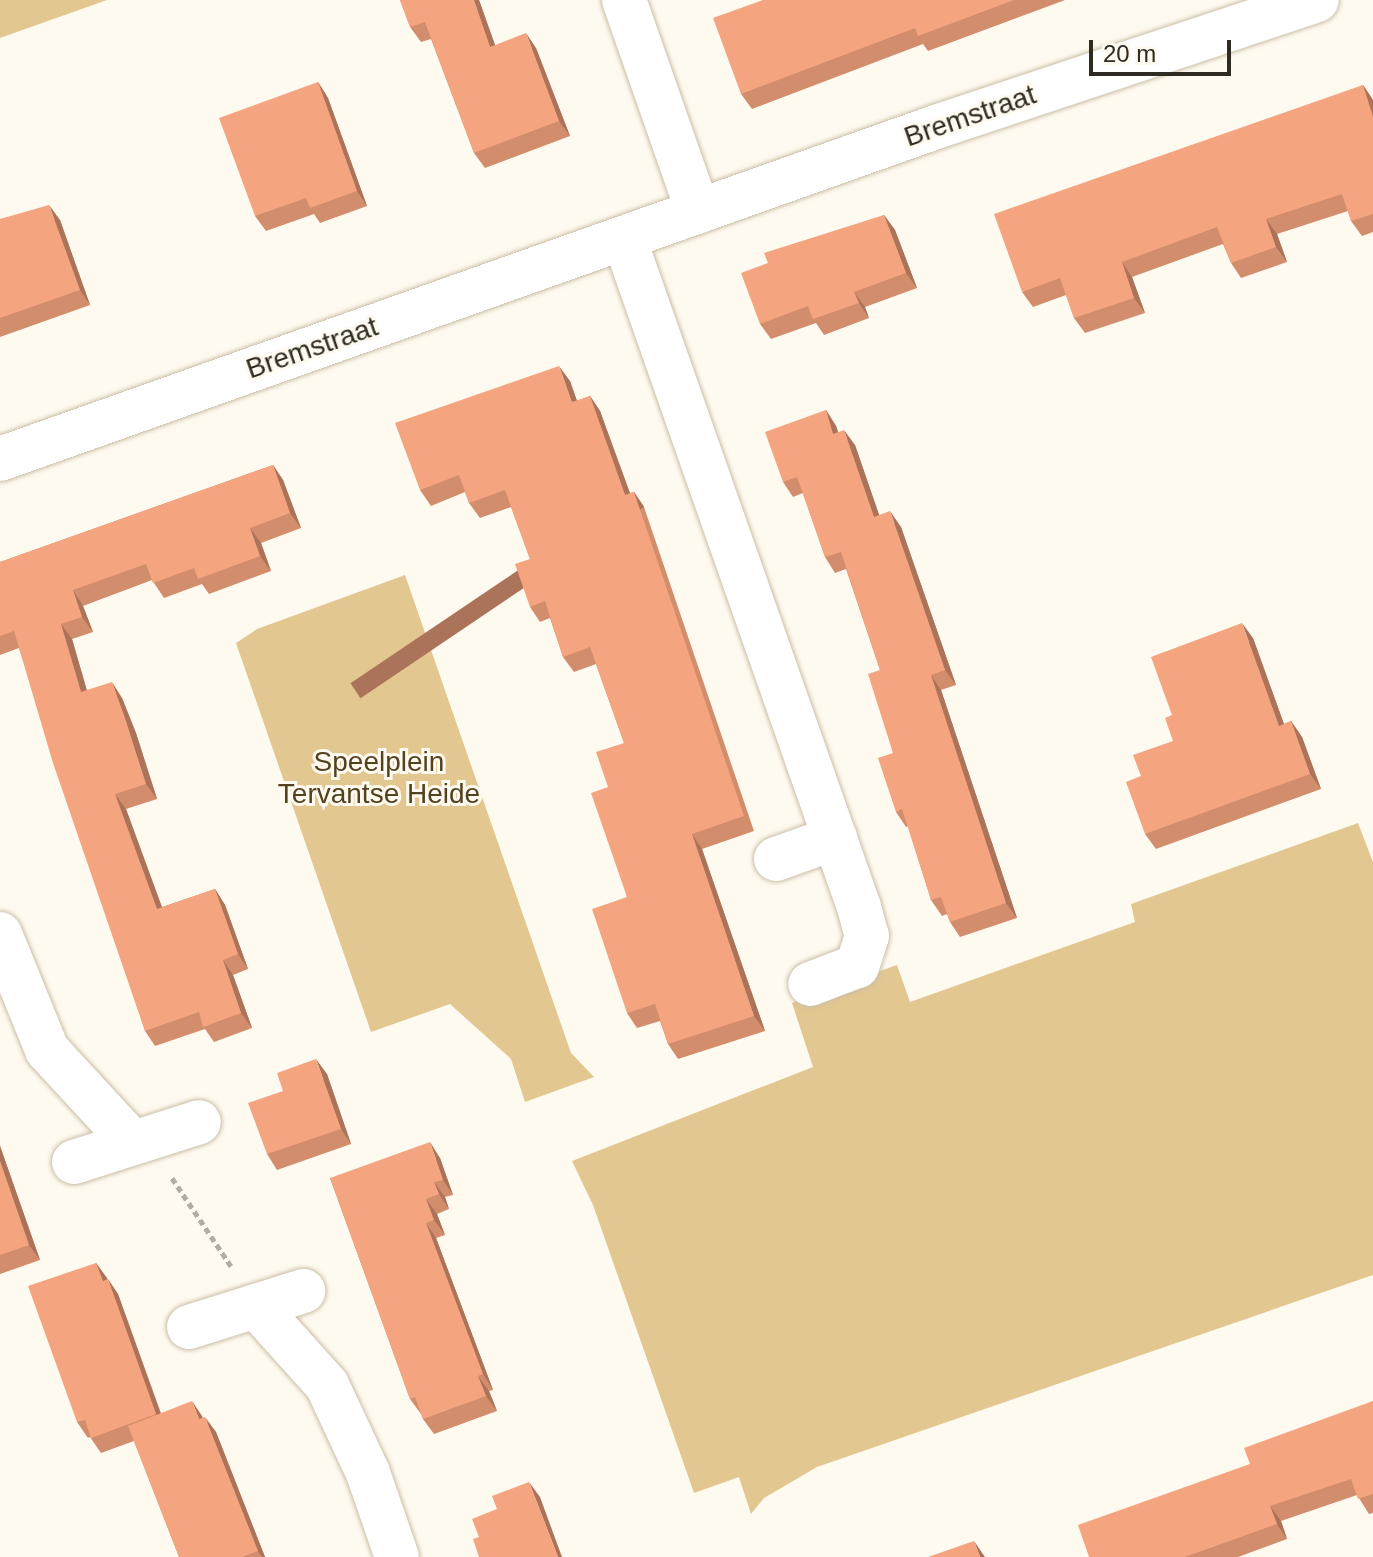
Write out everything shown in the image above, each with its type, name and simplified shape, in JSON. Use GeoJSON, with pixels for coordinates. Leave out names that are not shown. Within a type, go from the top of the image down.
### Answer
{"type":"FeatureCollection","features":[{"type":"Feature","properties":{"kind":"street"},"geometry":{"type":"LineString","coordinates":[[624,0],[698,211]]}},
{"type":"Feature","properties":{"kind":"street","name":"Bremstraat"},"geometry":{"type":"LineString","coordinates":[[0,459],[698,211],[1317,0]]}},
{"type":"Feature","properties":{"kind":"street"},"geometry":{"type":"LineString","coordinates":[[624,238],[867,936],[857,966],[810,984]]}},
{"type":"Feature","properties":{"kind":"street"},"geometry":{"type":"LineString","coordinates":[[776,859],[835,838]]}},
{"type":"Feature","properties":{"kind":"street"},"geometry":{"type":"LineString","coordinates":[[0,934],[47,1050],[131,1141]]}},
{"type":"Feature","properties":{"kind":"street"},"geometry":{"type":"LineString","coordinates":[[74,1162],[131,1141],[199,1122]]}},
{"type":"Feature","properties":{"kind":"street"},"geometry":{"type":"LineString","coordinates":[[189,1327],[303,1291]]}},
{"type":"Feature","properties":{"kind":"street"},"geometry":{"type":"LineString","coordinates":[[256,1306],[327,1385],[368,1473],[397,1557]]}},
{"type":"Feature","properties":{"kind":"path"},"geometry":{"type":"LineString","coordinates":[[131,1141],[154,1154],[204,1221],[256,1306]]}},
{"type":"Feature","properties":{"kind":"green space"},"geometry":{"type":"Polygon","coordinates":[[[0,0],[107,0],[0,38],[0,0]]]}},
{"type":"Feature","properties":{"kind":"green space","name":"Speelplein Tervantse Heide"},"geometry":{"type":"Polygon","coordinates":[[[405,575],[571,1053],[594,1077],[525,1102],[511,1059],[450,1004],[371,1032],[236,643],[257,629],[405,575]]]}},
{"type":"Feature","properties":{"kind":"green space"},"geometry":{"type":"Polygon","coordinates":[[[1358,823],[1373,862],[1373,1275],[817,1467],[764,1498],[751,1514],[739,1477],[694,1493],[593,1205],[572,1161],[813,1067],[792,1003],[897,965],[910,1002],[1135,922],[1131,904],[1358,823]]]}},
{"type":"Feature","properties":{"kind":"building"},"geometry":{"type":"Polygon","coordinates":[[[400,0],[474,0],[490,47],[526,33],[559,121],[474,153],[425,22],[410,27],[400,0]]]}},
{"type":"Feature","properties":{"kind":"building"},"geometry":{"type":"Polygon","coordinates":[[[763,0],[1014,0],[918,36],[915,28],[741,94],[713,18],[763,0]]]}},
{"type":"Feature","properties":{"kind":"building"},"geometry":{"type":"Polygon","coordinates":[[[318,82],[357,191],[310,208],[306,198],[255,216],[219,118],[318,82]]]}},
{"type":"Feature","properties":{"kind":"building"},"geometry":{"type":"Polygon","coordinates":[[[1363,85],[1373,117],[1373,214],[1351,221],[1342,194],[1266,219],[1276,247],[1231,263],[1217,227],[1122,262],[1134,298],[1074,318],[1060,278],[1022,292],[994,214],[1363,85]]]}},
{"type":"Feature","properties":{"kind":"building"},"geometry":{"type":"Polygon","coordinates":[[[49,205],[80,290],[0,318],[0,219],[49,205]]]}},
{"type":"Feature","properties":{"kind":"building"},"geometry":{"type":"Polygon","coordinates":[[[884,215],[906,273],[854,292],[859,303],[813,319],[808,306],[760,324],[741,273],[768,263],[764,253],[884,215]]]}},
{"type":"Feature","properties":{"kind":"building"},"geometry":{"type":"Polygon","coordinates":[[[559,366],[572,402],[590,396],[625,495],[634,492],[744,816],[692,834],[754,1016],[668,1044],[655,1004],[627,1013],[592,909],[627,897],[591,793],[608,787],[596,752],[624,743],[590,647],[563,657],[545,601],[530,607],[515,564],[530,559],[505,490],[469,503],[459,475],[420,490],[395,423],[559,366]]]}},
{"type":"Feature","properties":{"kind":"building"},"geometry":{"type":"Polygon","coordinates":[[[826,410],[833,434],[844,430],[874,517],[890,511],[945,670],[931,675],[1006,903],[950,922],[941,897],[931,900],[902,809],[896,812],[878,758],[893,753],[868,674],[880,670],[841,552],[825,557],[797,477],[783,482],[765,432],[826,410]]]}},
{"type":"Feature","properties":{"kind":"building"},"geometry":{"type":"Polygon","coordinates":[[[273,465],[290,513],[250,528],[260,556],[198,579],[194,568],[153,583],[146,564],[73,590],[82,617],[61,624],[81,692],[112,682],[125,718],[146,784],[115,794],[157,909],[215,889],[238,954],[223,960],[241,1013],[203,1027],[199,1012],[145,1031],[53,763],[14,631],[0,636],[0,562],[273,465]]]}},
{"type":"Feature","properties":{"kind":"building"},"geometry":{"type":"Polygon","coordinates":[[[1242,623],[1279,726],[1291,721],[1310,774],[1145,834],[1126,782],[1141,776],[1133,755],[1173,741],[1165,718],[1172,715],[1151,657],[1242,623]]]}},
{"type":"Feature","properties":{"kind":"building"},"geometry":{"type":"Polygon","coordinates":[[[316,1059],[341,1129],[267,1154],[248,1103],[283,1091],[277,1073],[316,1059]]]}},
{"type":"Feature","properties":{"kind":"building"},"geometry":{"type":"Polygon","coordinates":[[[430,1142],[443,1180],[434,1182],[439,1194],[426,1199],[434,1220],[426,1223],[483,1374],[478,1376],[486,1396],[423,1419],[415,1397],[410,1399],[330,1178],[430,1142]]]}},
{"type":"Feature","properties":{"kind":"building"},"geometry":{"type":"Polygon","coordinates":[[[0,1161],[29,1245],[0,1255],[0,1161]]]}},
{"type":"Feature","properties":{"kind":"building"},"geometry":{"type":"Polygon","coordinates":[[[96,1263],[103,1281],[108,1279],[156,1414],[91,1438],[85,1420],[77,1422],[28,1286],[96,1263]]]}},
{"type":"Feature","properties":{"kind":"building"},"geometry":{"type":"Polygon","coordinates":[[[192,1401],[199,1419],[205,1417],[258,1551],[242,1557],[179,1557],[128,1426],[192,1401]]]}},
{"type":"Feature","properties":{"kind":"building"},"geometry":{"type":"Polygon","coordinates":[[[1373,1401],[1373,1494],[1358,1499],[1351,1479],[1270,1506],[1277,1524],[1185,1557],[1089,1557],[1078,1525],[1250,1464],[1244,1448],[1373,1401]]]}},
{"type":"Feature","properties":{"kind":"building"},"geometry":{"type":"Polygon","coordinates":[[[529,1482],[558,1557],[479,1557],[473,1539],[479,1537],[472,1519],[497,1509],[492,1496],[529,1482]]]}},
{"type":"Feature","properties":{"kind":"building"},"geometry":{"type":"Polygon","coordinates":[[[974,1541],[980,1557],[928,1557],[974,1541]]]}}]}
